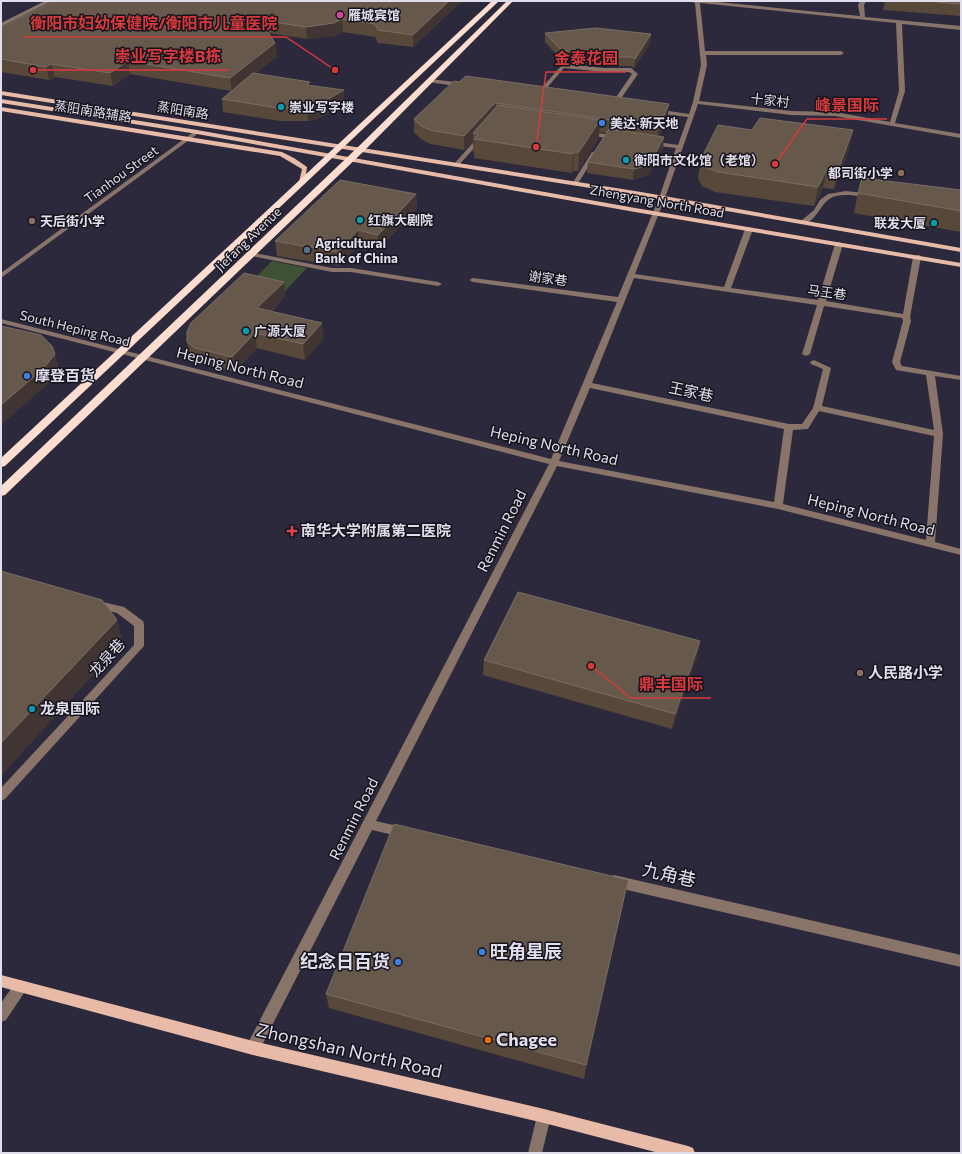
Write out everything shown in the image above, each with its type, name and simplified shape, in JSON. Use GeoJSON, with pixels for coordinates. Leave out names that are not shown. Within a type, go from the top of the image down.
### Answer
{"type":"FeatureCollection","features":[{"type":"Feature","properties":{"kind":"highway","name":"Jiefang Avenue"},"geometry":{"type":"LineString","coordinates":[[1,464],[496,1]]}},
{"type":"Feature","properties":{"kind":"highway","name":"Jiefang Avenue"},"geometry":{"type":"LineString","coordinates":[[1,492],[350,160],[510,1]]}},
{"type":"Feature","properties":{"kind":"main road","name":"蒸阳南路"},"geometry":{"type":"LineString","coordinates":[[1,93],[361,149]]}},
{"type":"Feature","properties":{"kind":"main road","name":"Zhengyang North Road"},"geometry":{"type":"LineString","coordinates":[[1,101],[197,132],[350,160],[961,265]]}},
{"type":"Feature","properties":{"kind":"main road","name":"蒸阳南路辅路"},"geometry":{"type":"LineString","coordinates":[[1,108],[282,154],[305,168],[302,182]]}},
{"type":"Feature","properties":{"kind":"main road","name":"Zhengyang North Road"},"geometry":{"type":"LineString","coordinates":[[361,149],[662,198],[961,250]]}},
{"type":"Feature","properties":{"kind":"main road","name":"Zhongshan North Road"},"geometry":{"type":"LineString","coordinates":[[1,981],[253,1048],[544,1116],[688,1153]]}},
{"type":"Feature","properties":{"kind":"street"},"geometry":{"type":"LineString","coordinates":[[1,25],[49,1]]}},
{"type":"Feature","properties":{"kind":"street"},"geometry":{"type":"LineString","coordinates":[[1,30],[58,1]]}},
{"type":"Feature","properties":{"kind":"street"},"geometry":{"type":"LineString","coordinates":[[694,1],[961,28]]}},
{"type":"Feature","properties":{"kind":"street","name":"Renmin Road"},"geometry":{"type":"LineString","coordinates":[[253,1048],[554,462],[587,385],[662,198],[696,102],[704,65],[694,1]]}},
{"type":"Feature","properties":{"kind":"street"},"geometry":{"type":"LineString","coordinates":[[863,1],[861,5],[863,18]]}},
{"type":"Feature","properties":{"kind":"street"},"geometry":{"type":"LineString","coordinates":[[892,124],[902,91],[899,21]]}},
{"type":"Feature","properties":{"kind":"street"},"geometry":{"type":"LineString","coordinates":[[703,53],[841,52]]}},
{"type":"Feature","properties":{"kind":"street"},"geometry":{"type":"LineString","coordinates":[[538,96],[564,66],[605,70],[631,70],[635,74],[613,106]]}},
{"type":"Feature","properties":{"kind":"street"},"geometry":{"type":"LineString","coordinates":[[430,81],[470,86]]}},
{"type":"Feature","properties":{"kind":"street"},"geometry":{"type":"LineString","coordinates":[[531,94],[546,96]]}},
{"type":"Feature","properties":{"kind":"street","name":"十家村"},"geometry":{"type":"LineString","coordinates":[[696,102],[791,113],[835,114],[961,136]]}},
{"type":"Feature","properties":{"kind":"street"},"geometry":{"type":"LineString","coordinates":[[605,105],[621,107]]}},
{"type":"Feature","properties":{"kind":"street"},"geometry":{"type":"LineString","coordinates":[[652,111],[691,116]]}},
{"type":"Feature","properties":{"kind":"street"},"geometry":{"type":"LineString","coordinates":[[456,165],[486,131]]}},
{"type":"Feature","properties":{"kind":"street","name":"Tianhou Street"},"geometry":{"type":"LineString","coordinates":[[1,276],[197,132]]}},
{"type":"Feature","properties":{"kind":"street"},"geometry":{"type":"LineString","coordinates":[[582,133],[601,142],[628,139]]}},
{"type":"Feature","properties":{"kind":"street"},"geometry":{"type":"LineString","coordinates":[[575,184],[601,142]]}},
{"type":"Feature","properties":{"kind":"street"},"geometry":{"type":"LineString","coordinates":[[642,142],[680,147]]}},
{"type":"Feature","properties":{"kind":"street"},"geometry":{"type":"LineString","coordinates":[[803,222],[817,211],[822,201],[830,195],[846,193],[876,197]]}},
{"type":"Feature","properties":{"kind":"street"},"geometry":{"type":"LineString","coordinates":[[726,289],[749,229]]}},
{"type":"Feature","properties":{"kind":"street"},"geometry":{"type":"LineString","coordinates":[[806,354],[839,244]]}},
{"type":"Feature","properties":{"kind":"street"},"geometry":{"type":"LineString","coordinates":[[252,254],[332,270],[351,270],[438,284]]}},
{"type":"Feature","properties":{"kind":"street"},"geometry":{"type":"LineString","coordinates":[[917,257],[906,317],[907,322],[896,362],[899,368],[961,378]]}},
{"type":"Feature","properties":{"kind":"street","name":"马王巷"},"geometry":{"type":"LineString","coordinates":[[630,275],[906,317]]}},
{"type":"Feature","properties":{"kind":"street","name":"谢家巷"},"geometry":{"type":"LineString","coordinates":[[473,280],[621,300]]}},
{"type":"Feature","properties":{"kind":"street","name":"South Heping Road"},"geometry":{"type":"LineString","coordinates":[[1,322],[143,358]]}},
{"type":"Feature","properties":{"kind":"street","name":"Heping North Road"},"geometry":{"type":"LineString","coordinates":[[143,358],[554,462],[778,506],[961,552]]}},
{"type":"Feature","properties":{"kind":"street"},"geometry":{"type":"LineString","coordinates":[[778,506],[789,427],[805,427],[817,408],[828,368],[814,362]]}},
{"type":"Feature","properties":{"kind":"street"},"geometry":{"type":"LineString","coordinates":[[930,373],[939,434],[930,544]]}},
{"type":"Feature","properties":{"kind":"street","name":"王家巷"},"geometry":{"type":"LineString","coordinates":[[587,385],[789,427]]}},
{"type":"Feature","properties":{"kind":"street"},"geometry":{"type":"LineString","coordinates":[[817,408],[939,434]]}},
{"type":"Feature","properties":{"kind":"street","name":"龙泉巷"},"geometry":{"type":"LineString","coordinates":[[1,796],[138,646],[139,624],[120,610],[83,601]]}},
{"type":"Feature","properties":{"kind":"street"},"geometry":{"type":"LineString","coordinates":[[368,824],[422,836]]}},
{"type":"Feature","properties":{"kind":"street","name":"九角巷"},"geometry":{"type":"LineString","coordinates":[[599,877],[961,960]]}},
{"type":"Feature","properties":{"kind":"street"},"geometry":{"type":"LineString","coordinates":[[1,1015],[21,986]]}},
{"type":"Feature","properties":{"kind":"street"},"geometry":{"type":"LineString","coordinates":[[535,1153],[544,1116]]}},
{"type":"Feature","properties":{"kind":"green space"},"geometry":{"type":"Polygon","coordinates":[[[272,261],[307,268],[283,293],[247,286],[272,261]]]}},
{"type":"Feature","properties":{"kind":"building"},"geometry":{"type":"Polygon","coordinates":[[[54,1],[449,1],[413,35],[378,30],[375,24],[342,19],[334,23],[306,27],[260,20],[275,43],[230,78],[128,61],[110,73],[51,64],[46,67],[1,59],[1,28],[54,1]]]}},
{"type":"Feature","properties":{"kind":"building"},"geometry":{"type":"Polygon","coordinates":[[[927,1],[961,1],[961,4],[958,4],[927,1]]]}},
{"type":"Feature","properties":{"kind":"building"},"geometry":{"type":"Polygon","coordinates":[[[596,28],[651,34],[635,59],[632,57],[614,57],[561,50],[545,33],[596,28]]]}},
{"type":"Feature","properties":{"kind":"building"},"geometry":{"type":"Polygon","coordinates":[[[253,73],[310,82],[307,85],[344,90],[317,105],[307,108],[278,108],[222,99],[253,73]]]}},
{"type":"Feature","properties":{"kind":"building"},"geometry":{"type":"Polygon","coordinates":[[[466,76],[669,104],[659,127],[496,103],[464,136],[430,130],[421,126],[414,119],[454,81],[459,82],[466,76]]]}},
{"type":"Feature","properties":{"kind":"building"},"geometry":{"type":"Polygon","coordinates":[[[498,105],[600,120],[579,152],[574,152],[573,154],[474,139],[478,134],[473,133],[498,105]]]}},
{"type":"Feature","properties":{"kind":"building"},"geometry":{"type":"Polygon","coordinates":[[[760,118],[853,130],[838,170],[827,169],[818,187],[718,172],[705,167],[701,159],[718,125],[752,130],[760,118]]]}},
{"type":"Feature","properties":{"kind":"building","name":"衡阳市文化馆（老馆）"},"geometry":{"type":"Polygon","coordinates":[[[609,129],[664,137],[649,165],[634,169],[588,162],[609,129]]]}},
{"type":"Feature","properties":{"kind":"building"},"geometry":{"type":"Polygon","coordinates":[[[862,178],[961,190],[961,211],[858,193],[862,178]]]}},
{"type":"Feature","properties":{"kind":"building"},"geometry":{"type":"Polygon","coordinates":[[[340,180],[416,194],[378,235],[358,230],[338,252],[275,241],[340,180]]]}},
{"type":"Feature","properties":{"kind":"building"},"geometry":{"type":"Polygon","coordinates":[[[244,273],[284,282],[257,308],[322,323],[303,344],[255,333],[232,357],[195,348],[187,342],[187,332],[191,323],[244,273]]]}},
{"type":"Feature","properties":{"kind":"building","name":"摩登百货"},"geometry":{"type":"Polygon","coordinates":[[[1,326],[41,335],[52,346],[55,354],[44,368],[1,405],[1,326]]]}},
{"type":"Feature","properties":{"kind":"building","name":"龙泉国际"},"geometry":{"type":"Polygon","coordinates":[[[1,571],[102,600],[117,620],[1,743],[1,571]]]}},
{"type":"Feature","properties":{"kind":"building"},"geometry":{"type":"Polygon","coordinates":[[[518,592],[700,641],[675,714],[484,660],[518,592]]]}},
{"type":"Feature","properties":{"kind":"building","name":"旺角星辰"},"geometry":{"type":"Polygon","coordinates":[[[394,824],[628,880],[586,1065],[326,994],[394,824]]]}},
{"type":"Feature","properties":{"kind":"place","name":"雁城宾馆"},"geometry":{"type":"Point","coordinates":[340,15]}},
{"type":"Feature","properties":{"kind":"place","name":"崇业写字楼B栋"},"geometry":{"type":"Point","coordinates":[33,70]}},
{"type":"Feature","properties":{"kind":"place","name":"衡阳市妇幼保健院/衡阳市儿童医院"},"geometry":{"type":"Point","coordinates":[335,70]}},
{"type":"Feature","properties":{"kind":"place","name":"崇业写字楼"},"geometry":{"type":"Point","coordinates":[281,107]}},
{"type":"Feature","properties":{"kind":"place","name":"美达·新天地"},"geometry":{"type":"Point","coordinates":[602,123]}},
{"type":"Feature","properties":{"kind":"place","name":"金泰花园"},"geometry":{"type":"Point","coordinates":[536,147]}},
{"type":"Feature","properties":{"kind":"place","name":"衡阳市文化馆（老馆）"},"geometry":{"type":"Point","coordinates":[626,160]}},
{"type":"Feature","properties":{"kind":"place","name":"峰景国际"},"geometry":{"type":"Point","coordinates":[775,164]}},
{"type":"Feature","properties":{"kind":"place","name":"都司街小学"},"geometry":{"type":"Point","coordinates":[901,173]}},
{"type":"Feature","properties":{"kind":"place","name":"红旗大剧院"},"geometry":{"type":"Point","coordinates":[360,220]}},
{"type":"Feature","properties":{"kind":"place","name":"天后街小学"},"geometry":{"type":"Point","coordinates":[32,221]}},
{"type":"Feature","properties":{"kind":"place","name":"联发大厦"},"geometry":{"type":"Point","coordinates":[934,223]}},
{"type":"Feature","properties":{"kind":"place","name":"Agricultural Bank of China"},"geometry":{"type":"Point","coordinates":[307,250]}},
{"type":"Feature","properties":{"kind":"place","name":"广源大厦"},"geometry":{"type":"Point","coordinates":[246,331]}},
{"type":"Feature","properties":{"kind":"place","name":"摩登百货"},"geometry":{"type":"Point","coordinates":[27,376]}},
{"type":"Feature","properties":{"kind":"place","name":"南华大学附属第二医院"},"geometry":{"type":"Point","coordinates":[292,531]}},
{"type":"Feature","properties":{"kind":"place","name":"鼎丰国际"},"geometry":{"type":"Point","coordinates":[591,666]}},
{"type":"Feature","properties":{"kind":"place","name":"人民路小学"},"geometry":{"type":"Point","coordinates":[860,673]}},
{"type":"Feature","properties":{"kind":"place","name":"龙泉国际"},"geometry":{"type":"Point","coordinates":[32,709]}},
{"type":"Feature","properties":{"kind":"place","name":"旺角星辰"},"geometry":{"type":"Point","coordinates":[482,952]}},
{"type":"Feature","properties":{"kind":"place","name":"纪念日百货"},"geometry":{"type":"Point","coordinates":[398,962]}},
{"type":"Feature","properties":{"kind":"place","name":"Chagee"},"geometry":{"type":"Point","coordinates":[488,1040]}}]}
